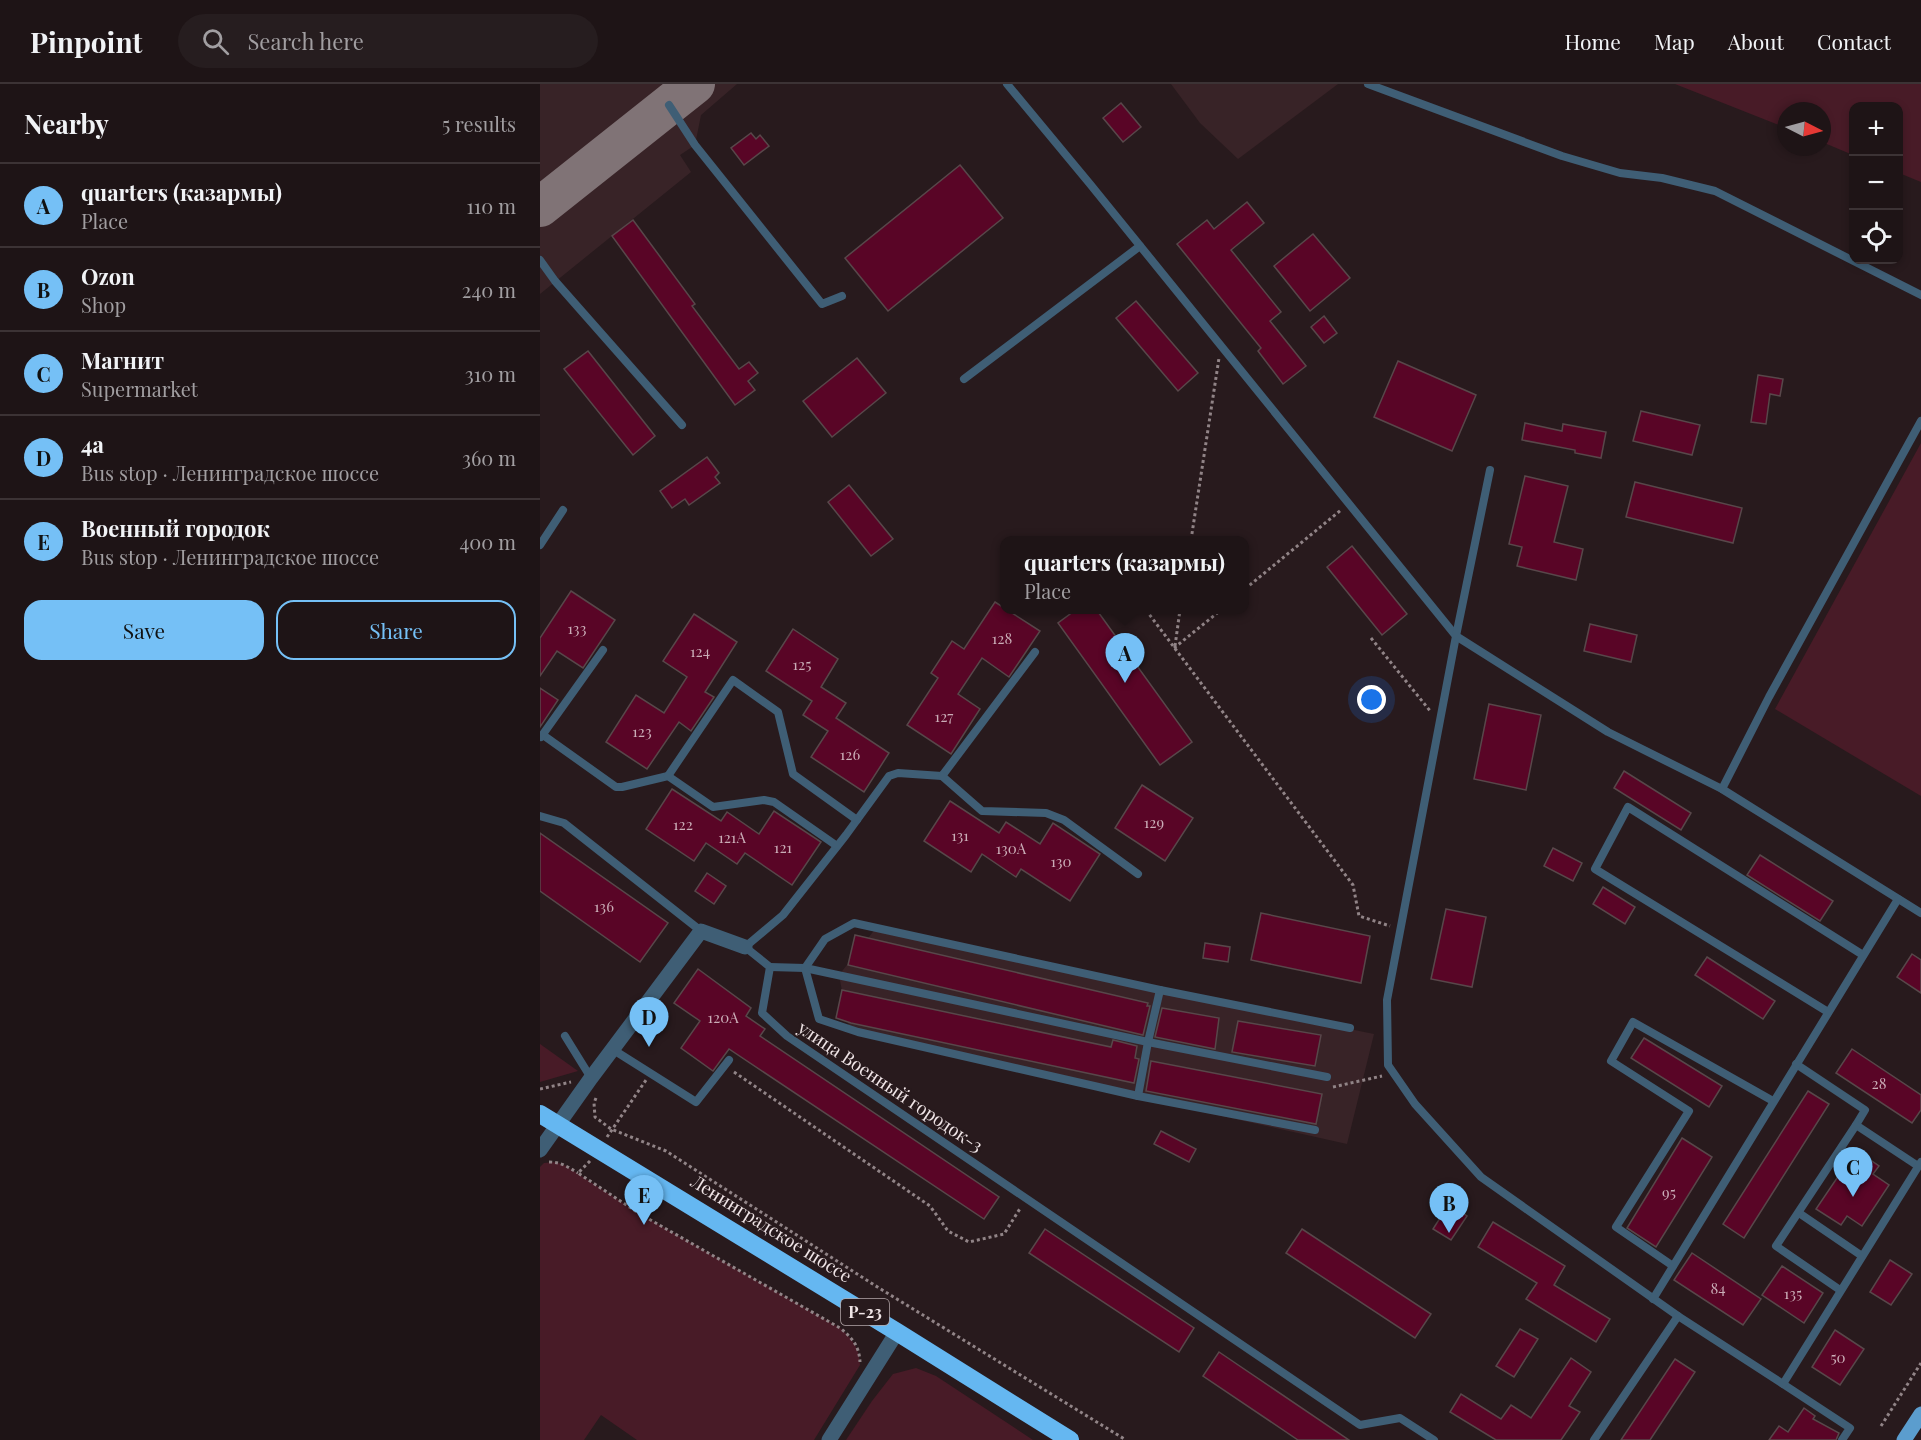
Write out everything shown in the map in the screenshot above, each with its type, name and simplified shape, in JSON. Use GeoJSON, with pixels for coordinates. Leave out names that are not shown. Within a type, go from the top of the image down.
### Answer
{"type":"FeatureCollection","features":[{"type":"Feature","properties":{"kind":"highway","name":"Ленинградское шоссе"},"geometry":{"type":"LineString","coordinates":[[540,1113],[1070,1440]]}},
{"type":"Feature","properties":{"kind":"main road"},"geometry":{"type":"LineString","coordinates":[[1904,1440],[1921,1414]]}},
{"type":"Feature","properties":{"kind":"street"},"geometry":{"type":"LineString","coordinates":[[542,1157],[558,1126],[591,1078],[701,931],[745,947]]}},
{"type":"Feature","properties":{"kind":"street"},"geometry":{"type":"LineString","coordinates":[[829,1440],[897,1332]]}},
{"type":"Feature","properties":{"kind":"lane"},"geometry":{"type":"LineString","coordinates":[[1006,84],[1456,636],[1608,732],[1722,789],[1921,913]]}},
{"type":"Feature","properties":{"kind":"lane"},"geometry":{"type":"LineString","coordinates":[[1368,84],[1562,156],[1620,173],[1662,178],[1715,190],[1921,295]]}},
{"type":"Feature","properties":{"kind":"lane"},"geometry":{"type":"LineString","coordinates":[[669,105],[695,145],[822,304],[842,296]]}},
{"type":"Feature","properties":{"kind":"lane"},"geometry":{"type":"LineString","coordinates":[[964,379],[1140,246]]}},
{"type":"Feature","properties":{"kind":"lane"},"geometry":{"type":"LineString","coordinates":[[540,260],[555,281],[682,426]]}},
{"type":"Feature","properties":{"kind":"lane"},"geometry":{"type":"LineString","coordinates":[[1722,789],[1769,697],[1921,421]]}},
{"type":"Feature","properties":{"kind":"lane"},"geometry":{"type":"LineString","coordinates":[[1490,470],[1387,1000],[1388,1065],[1415,1104],[1481,1177],[1653,1299],[1850,1428],[1842,1440]]}},
{"type":"Feature","properties":{"kind":"lane"},"geometry":{"type":"LineString","coordinates":[[540,545],[564,510]]}},
{"type":"Feature","properties":{"kind":"lane"},"geometry":{"type":"LineString","coordinates":[[603,650],[541,736],[616,787],[668,776],[732,680],[778,712],[793,774],[857,820]]}},
{"type":"Feature","properties":{"kind":"lane"},"geometry":{"type":"LineString","coordinates":[[942,776],[1035,652]]}},
{"type":"Feature","properties":{"kind":"lane"},"geometry":{"type":"LineString","coordinates":[[1138,874],[1064,820],[1046,813],[982,811],[942,776],[898,773],[889,776],[783,915],[745,947],[770,967],[805,968],[1148,1042],[1326,1077]]}},
{"type":"Feature","properties":{"kind":"lane"},"geometry":{"type":"LineString","coordinates":[[668,776],[713,807],[764,800],[774,802],[837,846]]}},
{"type":"Feature","properties":{"kind":"lane"},"geometry":{"type":"LineString","coordinates":[[1828,1012],[1595,868],[1628,807],[1863,955]]}},
{"type":"Feature","properties":{"kind":"lane"},"geometry":{"type":"LineString","coordinates":[[540,816],[564,823],[701,931]]}},
{"type":"Feature","properties":{"kind":"lane"},"geometry":{"type":"LineString","coordinates":[[1653,1299],[1898,900]]}},
{"type":"Feature","properties":{"kind":"lane"},"geometry":{"type":"LineString","coordinates":[[805,968],[825,939],[854,923],[1160,990],[1350,1028]]}},
{"type":"Feature","properties":{"kind":"lane","name":"улица Военный городок-3"},"geometry":{"type":"LineString","coordinates":[[770,967],[762,1013],[787,1036],[1360,1425],[1400,1418],[1434,1440]]}},
{"type":"Feature","properties":{"kind":"lane"},"geometry":{"type":"LineString","coordinates":[[805,968],[819,1018],[858,1032],[1138,1096],[1315,1130]]}},
{"type":"Feature","properties":{"kind":"lane"},"geometry":{"type":"LineString","coordinates":[[1138,1096],[1160,990]]}},
{"type":"Feature","properties":{"kind":"lane"},"geometry":{"type":"LineString","coordinates":[[1673,1266],[1616,1227],[1689,1111],[1611,1060],[1633,1022],[1773,1101]]}},
{"type":"Feature","properties":{"kind":"lane"},"geometry":{"type":"LineString","coordinates":[[565,1036],[591,1078]]}},
{"type":"Feature","properties":{"kind":"lane"},"geometry":{"type":"LineString","coordinates":[[612,1049],[696,1102],[727,1063]]}},
{"type":"Feature","properties":{"kind":"lane"},"geometry":{"type":"LineString","coordinates":[[1796,1064],[1865,1110],[1776,1246],[1840,1290]]}},
{"type":"Feature","properties":{"kind":"lane"},"geometry":{"type":"LineString","coordinates":[[1783,1384],[1920,1164],[1856,1125]]}},
{"type":"Feature","properties":{"kind":"lane"},"geometry":{"type":"LineString","coordinates":[[1799,1213],[1862,1256]]}},
{"type":"Feature","properties":{"kind":"lane"},"geometry":{"type":"LineString","coordinates":[[1594,1440],[1678,1316]]}},
{"type":"Feature","properties":{"kind":"path"},"geometry":{"type":"LineString","coordinates":[[1192,536],[1221,345]]}},
{"type":"Feature","properties":{"kind":"path"},"geometry":{"type":"LineString","coordinates":[[1249,586],[1348,503]]}},
{"type":"Feature","properties":{"kind":"path"},"geometry":{"type":"LineString","coordinates":[[1150,614],[1353,885],[1359,916],[1400,929]]}},
{"type":"Feature","properties":{"kind":"path"},"geometry":{"type":"LineString","coordinates":[[1174,648],[1179,614]]}},
{"type":"Feature","properties":{"kind":"path"},"geometry":{"type":"LineString","coordinates":[[1174,648],[1215,614]]}},
{"type":"Feature","properties":{"kind":"path"},"geometry":{"type":"LineString","coordinates":[[1371,638],[1439,723]]}},
{"type":"Feature","properties":{"kind":"path"},"geometry":{"type":"LineString","coordinates":[[727,1063],[930,1206],[948,1231],[969,1242],[1004,1234],[1027,1198]]}},
{"type":"Feature","properties":{"kind":"path"},"geometry":{"type":"LineString","coordinates":[[578,1173],[600,1151],[611,1129],[650,1074]]}},
{"type":"Feature","properties":{"kind":"path"},"geometry":{"type":"LineString","coordinates":[[1309,1074],[1326,1088],[1394,1074]]}},
{"type":"Feature","properties":{"kind":"path"},"geometry":{"type":"LineString","coordinates":[[611,1129],[666,1151],[879,1288],[1126,1440]]}},
{"type":"Feature","properties":{"kind":"path"},"geometry":{"type":"LineString","coordinates":[[542,1157],[567,1166],[639,1214],[840,1328],[854,1340],[859,1352],[860,1365]]}},
{"type":"Feature","properties":{"kind":"path"},"geometry":{"type":"LineString","coordinates":[[1881,1426],[1921,1363]]}},
{"type":"Feature","properties":{"kind":"shaded area"},"geometry":{"type":"Polygon","coordinates":[[[540,84],[737,84],[701,115],[695,145],[680,155],[691,172],[540,294],[540,84]]]}},
{"type":"Feature","properties":{"kind":"shaded area"},"geometry":{"type":"Polygon","coordinates":[[[1171,84],[1338,84],[1238,159],[1200,123],[1171,84]]]}},
{"type":"Feature","properties":{"kind":"shaded area"},"geometry":{"type":"Polygon","coordinates":[[[1675,84],[1921,84],[1921,182],[1903,175],[1903,102],[1849,102],[1849,153],[1831,146],[1831,102],[1777,102],[1777,124],[1675,84]]]}},
{"type":"Feature","properties":{"kind":"shaded area"},"geometry":{"type":"Polygon","coordinates":[[[1921,443],[1921,796],[1775,709],[1921,443]]]}},
{"type":"Feature","properties":{"kind":"shaded area"},"geometry":{"type":"Polygon","coordinates":[[[876,928],[1120,982],[1374,1034],[1347,1144],[850,1033],[839,975],[876,928]]]}},
{"type":"Feature","properties":{"kind":"shaded area"},"geometry":{"type":"Polygon","coordinates":[[[540,1044],[578,1071],[540,1082],[540,1044]]]}},
{"type":"Feature","properties":{"kind":"shaded area"},"geometry":{"type":"Polygon","coordinates":[[[556,1162],[566,1166],[640,1214],[840,1328],[848,1336],[857,1349],[860,1365],[814,1440],[637,1440],[601,1415],[584,1440],[540,1440],[540,1167],[544,1163],[556,1162]]]}},
{"type":"Feature","properties":{"kind":"shaded area"},"geometry":{"type":"Polygon","coordinates":[[[916,1368],[936,1376],[1033,1440],[846,1440],[893,1374],[916,1368]]]}},
{"type":"Feature","properties":{"kind":"building"},"geometry":{"type":"Polygon","coordinates":[[[1121,103],[1141,127],[1123,142],[1103,118],[1121,103]]]}},
{"type":"Feature","properties":{"kind":"building"},"geometry":{"type":"Polygon","coordinates":[[[751,133],[756,139],[760,135],[769,146],[744,165],[731,148],[751,133]]]}},
{"type":"Feature","properties":{"kind":"building"},"geometry":{"type":"Polygon","coordinates":[[[960,165],[1003,218],[888,311],[845,258],[960,165]]]}},
{"type":"Feature","properties":{"kind":"building"},"geometry":{"type":"Polygon","coordinates":[[[1247,202],[1264,223],[1231,250],[1281,312],[1270,321],[1306,366],[1283,384],[1258,351],[1261,348],[1177,244],[1207,220],[1214,229],[1247,202]]]}},
{"type":"Feature","properties":{"kind":"building"},"geometry":{"type":"Polygon","coordinates":[[[633,220],[695,304],[692,306],[739,369],[749,362],[758,373],[748,381],[755,390],[735,405],[612,236],[633,220]]]}},
{"type":"Feature","properties":{"kind":"building"},"geometry":{"type":"Polygon","coordinates":[[[1313,234],[1350,278],[1310,311],[1274,266],[1313,234]]]}},
{"type":"Feature","properties":{"kind":"building"},"geometry":{"type":"Polygon","coordinates":[[[1136,301],[1198,373],[1178,391],[1116,318],[1136,301]]]}},
{"type":"Feature","properties":{"kind":"building"},"geometry":{"type":"Polygon","coordinates":[[[1324,316],[1337,333],[1324,343],[1311,327],[1324,316]]]}},
{"type":"Feature","properties":{"kind":"building"},"geometry":{"type":"Polygon","coordinates":[[[588,351],[655,436],[633,455],[564,369],[588,351]]]}},
{"type":"Feature","properties":{"kind":"building"},"geometry":{"type":"Polygon","coordinates":[[[857,358],[886,393],[832,437],[803,401],[857,358]]]}},
{"type":"Feature","properties":{"kind":"building"},"geometry":{"type":"Polygon","coordinates":[[[1398,361],[1476,395],[1452,451],[1374,417],[1398,361]]]}},
{"type":"Feature","properties":{"kind":"building"},"geometry":{"type":"Polygon","coordinates":[[[1758,375],[1783,379],[1780,396],[1770,394],[1766,424],[1751,422],[1758,375]]]}},
{"type":"Feature","properties":{"kind":"building"},"geometry":{"type":"Polygon","coordinates":[[[1641,411],[1700,425],[1692,455],[1633,441],[1641,411]]]}},
{"type":"Feature","properties":{"kind":"building"},"geometry":{"type":"Polygon","coordinates":[[[1525,423],[1562,431],[1563,424],[1606,432],[1601,458],[1575,453],[1575,450],[1522,440],[1525,423]]]}},
{"type":"Feature","properties":{"kind":"building"},"geometry":{"type":"Polygon","coordinates":[[[707,457],[719,473],[715,477],[720,483],[689,505],[685,499],[672,508],[660,491],[707,457]]]}},
{"type":"Feature","properties":{"kind":"building"},"geometry":{"type":"Polygon","coordinates":[[[1525,476],[1568,486],[1554,542],[1583,549],[1576,580],[1517,566],[1522,547],[1509,544],[1525,476]]]}},
{"type":"Feature","properties":{"kind":"building"},"geometry":{"type":"Polygon","coordinates":[[[1635,482],[1742,508],[1733,543],[1626,517],[1635,482]]]}},
{"type":"Feature","properties":{"kind":"building"},"geometry":{"type":"Polygon","coordinates":[[[849,485],[893,539],[871,556],[828,502],[849,485]]]}},
{"type":"Feature","properties":{"kind":"building"},"geometry":{"type":"Polygon","coordinates":[[[1352,546],[1407,614],[1382,635],[1327,567],[1352,546]]]}},
{"type":"Feature","properties":{"kind":"building"},"geometry":{"type":"Polygon","coordinates":[[[571,591],[615,620],[583,668],[557,651],[540,676],[540,638],[571,591]]]}},
{"type":"Feature","properties":{"kind":"building"},"geometry":{"type":"Polygon","coordinates":[[[995,602],[1000,605],[1000,614],[1014,614],[1040,631],[1009,677],[982,658],[958,694],[980,709],[951,754],[907,725],[938,678],[931,673],[952,641],[964,649],[995,602]]]}},
{"type":"Feature","properties":{"kind":"building"},"geometry":{"type":"Polygon","coordinates":[[[694,614],[737,642],[705,692],[714,697],[691,731],[679,722],[647,769],[606,742],[636,695],[664,713],[687,677],[663,661],[694,614]]]}},
{"type":"Feature","properties":{"kind":"building"},"geometry":{"type":"Polygon","coordinates":[[[1070,614],[1100,614],[1192,742],[1160,765],[1058,623],[1070,614]]]}},
{"type":"Feature","properties":{"kind":"building"},"geometry":{"type":"Polygon","coordinates":[[[1590,624],[1637,635],[1631,662],[1584,651],[1590,624]]]}},
{"type":"Feature","properties":{"kind":"building"},"geometry":{"type":"Polygon","coordinates":[[[793,629],[838,659],[821,687],[846,703],[836,718],[889,753],[864,792],[811,757],[828,731],[803,715],[812,701],[766,671],[793,629]]]}},
{"type":"Feature","properties":{"kind":"building"},"geometry":{"type":"Polygon","coordinates":[[[540,688],[558,700],[540,727],[540,688]]]}},
{"type":"Feature","properties":{"kind":"building"},"geometry":{"type":"Polygon","coordinates":[[[1489,704],[1541,715],[1526,790],[1474,779],[1489,704]]]}},
{"type":"Feature","properties":{"kind":"building"},"geometry":{"type":"Polygon","coordinates":[[[1624,771],[1691,813],[1681,830],[1614,788],[1624,771]]]}},
{"type":"Feature","properties":{"kind":"building"},"geometry":{"type":"Polygon","coordinates":[[[1142,785],[1193,818],[1165,861],[1115,828],[1142,785]]]}},
{"type":"Feature","properties":{"kind":"building"},"geometry":{"type":"Polygon","coordinates":[[[672,789],[721,821],[727,812],[759,834],[774,811],[821,842],[792,885],[745,853],[737,864],[706,843],[694,861],[646,829],[672,789]]]}},
{"type":"Feature","properties":{"kind":"building"},"geometry":{"type":"Polygon","coordinates":[[[950,801],[999,833],[1006,822],[1040,844],[1053,823],[1100,854],[1070,901],[1021,869],[1016,877],[982,854],[971,872],[924,841],[950,801]]]}},
{"type":"Feature","properties":{"kind":"building"},"geometry":{"type":"Polygon","coordinates":[[[540,833],[668,923],[640,962],[540,891],[540,833]]]}},
{"type":"Feature","properties":{"kind":"building"},"geometry":{"type":"Polygon","coordinates":[[[1553,848],[1582,863],[1573,881],[1544,866],[1553,848]]]}},
{"type":"Feature","properties":{"kind":"building"},"geometry":{"type":"Polygon","coordinates":[[[1760,855],[1833,901],[1820,921],[1747,875],[1760,855]]]}},
{"type":"Feature","properties":{"kind":"building"},"geometry":{"type":"Polygon","coordinates":[[[707,873],[726,886],[714,904],[695,891],[707,873]]]}},
{"type":"Feature","properties":{"kind":"building"},"geometry":{"type":"Polygon","coordinates":[[[1603,887],[1635,907],[1625,924],[1593,904],[1603,887]]]}},
{"type":"Feature","properties":{"kind":"building"},"geometry":{"type":"Polygon","coordinates":[[[1446,909],[1486,917],[1472,987],[1431,979],[1446,909]]]}},
{"type":"Feature","properties":{"kind":"building"},"geometry":{"type":"Polygon","coordinates":[[[1261,913],[1370,936],[1361,983],[1251,960],[1261,913]]]}},
{"type":"Feature","properties":{"kind":"building"},"geometry":{"type":"Polygon","coordinates":[[[855,935],[1148,1003],[1147,1006],[1150,1006],[1143,1035],[848,965],[855,935]]]}},
{"type":"Feature","properties":{"kind":"building"},"geometry":{"type":"Polygon","coordinates":[[[1205,943],[1230,947],[1228,962],[1203,958],[1205,943]]]}},
{"type":"Feature","properties":{"kind":"building"},"geometry":{"type":"Polygon","coordinates":[[[1912,954],[1921,960],[1921,993],[1897,977],[1912,954]]]}},
{"type":"Feature","properties":{"kind":"building"},"geometry":{"type":"Polygon","coordinates":[[[1707,957],[1775,1001],[1763,1019],[1695,975],[1707,957]]]}},
{"type":"Feature","properties":{"kind":"building"},"geometry":{"type":"Polygon","coordinates":[[[698,969],[751,1008],[746,1016],[765,1029],[760,1036],[999,1197],[984,1219],[729,1049],[713,1071],[681,1048],[700,1021],[674,1003],[698,969]]]}},
{"type":"Feature","properties":{"kind":"building"},"geometry":{"type":"Polygon","coordinates":[[[842,990],[1111,1047],[1113,1040],[1137,1046],[1135,1058],[1139,1059],[1134,1083],[851,1023],[836,1018],[842,990]]]}},
{"type":"Feature","properties":{"kind":"building"},"geometry":{"type":"Polygon","coordinates":[[[1162,1008],[1219,1018],[1215,1049],[1155,1037],[1162,1008]]]}},
{"type":"Feature","properties":{"kind":"building"},"geometry":{"type":"Polygon","coordinates":[[[1238,1021],[1321,1035],[1315,1066],[1232,1052],[1238,1021]]]}},
{"type":"Feature","properties":{"kind":"building"},"geometry":{"type":"Polygon","coordinates":[[[1644,1038],[1722,1086],[1709,1107],[1631,1058],[1644,1038]]]}},
{"type":"Feature","properties":{"kind":"building"},"geometry":{"type":"Polygon","coordinates":[[[1852,1049],[1921,1095],[1921,1110],[1912,1123],[1836,1073],[1852,1049]]]}},
{"type":"Feature","properties":{"kind":"building"},"geometry":{"type":"Polygon","coordinates":[[[1151,1061],[1322,1094],[1316,1124],[1146,1091],[1151,1061]]]}},
{"type":"Feature","properties":{"kind":"building"},"geometry":{"type":"Polygon","coordinates":[[[1808,1091],[1829,1104],[1744,1238],[1723,1224],[1808,1091]]]}},
{"type":"Feature","properties":{"kind":"building"},"geometry":{"type":"Polygon","coordinates":[[[1161,1131],[1196,1149],[1189,1162],[1154,1144],[1161,1131]]]}},
{"type":"Feature","properties":{"kind":"building"},"geometry":{"type":"Polygon","coordinates":[[[1682,1138],[1712,1157],[1656,1247],[1627,1228],[1682,1138]]]}},
{"type":"Feature","properties":{"kind":"building"},"geometry":{"type":"Polygon","coordinates":[[[1856,1150],[1879,1166],[1873,1174],[1889,1185],[1862,1226],[1847,1216],[1841,1225],[1816,1209],[1856,1150]]]}},
{"type":"Feature","properties":{"kind":"building"},"geometry":{"type":"Polygon","coordinates":[[[1449,1204],[1467,1216],[1451,1240],[1433,1229],[1449,1204]]]}},
{"type":"Feature","properties":{"kind":"building"},"geometry":{"type":"Polygon","coordinates":[[[1493,1222],[1565,1266],[1554,1285],[1610,1319],[1596,1342],[1526,1299],[1537,1283],[1478,1247],[1493,1222]]]}},
{"type":"Feature","properties":{"kind":"building"},"geometry":{"type":"Polygon","coordinates":[[[1045,1229],[1194,1328],[1179,1352],[1029,1253],[1045,1229]]]}},
{"type":"Feature","properties":{"kind":"building"},"geometry":{"type":"Polygon","coordinates":[[[1302,1229],[1431,1314],[1415,1338],[1286,1253],[1302,1229]]]}},
{"type":"Feature","properties":{"kind":"building"},"geometry":{"type":"Polygon","coordinates":[[[1692,1253],[1761,1299],[1743,1325],[1674,1280],[1692,1253]]]}},
{"type":"Feature","properties":{"kind":"building"},"geometry":{"type":"Polygon","coordinates":[[[1890,1260],[1912,1274],[1891,1305],[1870,1292],[1890,1260]]]}},
{"type":"Feature","properties":{"kind":"building"},"geometry":{"type":"Polygon","coordinates":[[[1782,1266],[1823,1293],[1804,1323],[1762,1295],[1782,1266]]]}},
{"type":"Feature","properties":{"kind":"building"},"geometry":{"type":"Polygon","coordinates":[[[1520,1329],[1538,1339],[1514,1377],[1496,1366],[1520,1329]]]}},
{"type":"Feature","properties":{"kind":"building"},"geometry":{"type":"Polygon","coordinates":[[[1835,1330],[1864,1349],[1840,1385],[1812,1367],[1835,1330]]]}},
{"type":"Feature","properties":{"kind":"building"},"geometry":{"type":"Polygon","coordinates":[[[1219,1352],[1349,1440],[1298,1440],[1203,1376],[1219,1352]]]}},
{"type":"Feature","properties":{"kind":"building"},"geometry":{"type":"Polygon","coordinates":[[[1571,1358],[1591,1372],[1569,1406],[1580,1412],[1561,1440],[1496,1440],[1450,1412],[1461,1394],[1501,1419],[1511,1405],[1531,1418],[1571,1358]]]}},
{"type":"Feature","properties":{"kind":"building"},"geometry":{"type":"Polygon","coordinates":[[[1675,1359],[1695,1372],[1650,1440],[1621,1440],[1675,1359]]]}},
{"type":"Feature","properties":{"kind":"building"},"geometry":{"type":"Polygon","coordinates":[[[1804,1408],[1815,1416],[1813,1419],[1839,1433],[1836,1440],[1769,1440],[1779,1426],[1788,1432],[1804,1408]]]}},
{"type":"Feature","properties":{"kind":"taxiway"},"geometry":{"type":"LineString","coordinates":[[540,207],[695,84]]}},
{"type":"Feature","properties":{"kind":"place","name":"quarters (казармы)"},"geometry":{"type":"Point","coordinates":[1125,683]}},
{"type":"Feature","properties":{"kind":"place","name":"4а"},"geometry":{"type":"Point","coordinates":[649,1047]}},
{"type":"Feature","properties":{"kind":"place","name":"Магнит"},"geometry":{"type":"Point","coordinates":[1853,1197]}},
{"type":"Feature","properties":{"kind":"place","name":"Военный городок"},"geometry":{"type":"Point","coordinates":[644,1225]}},
{"type":"Feature","properties":{"kind":"place","name":"Ozon"},"geometry":{"type":"Point","coordinates":[1449,1233]}}]}
